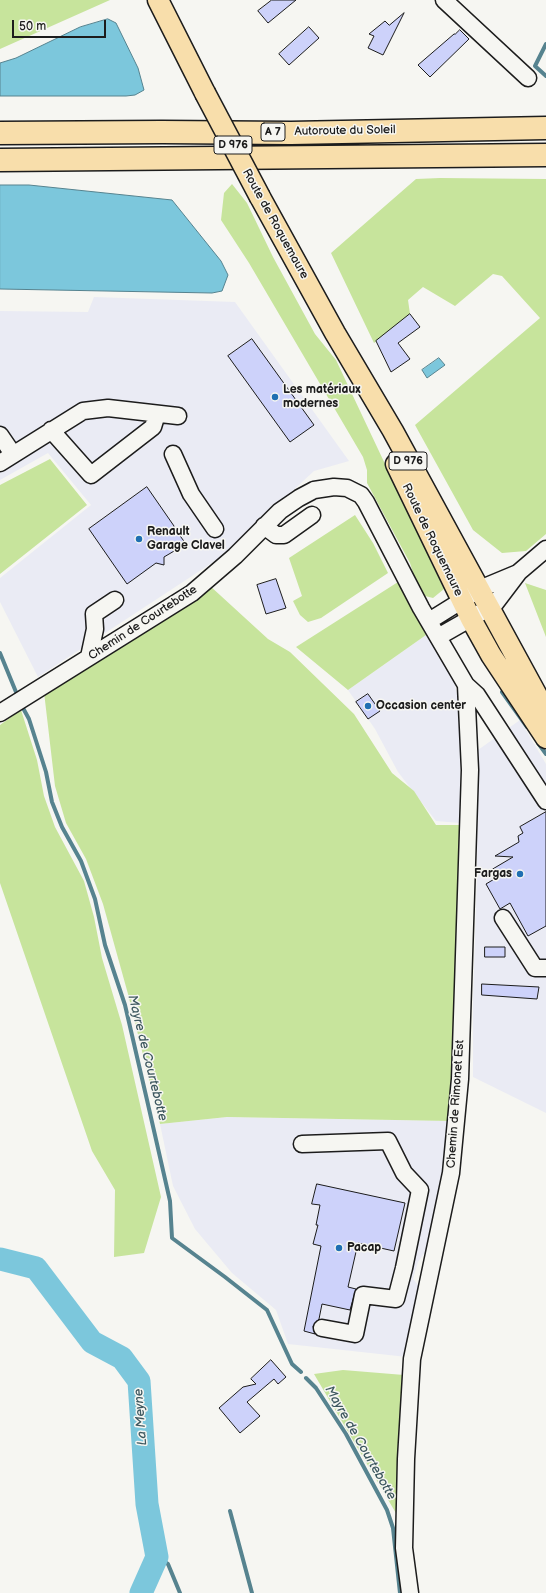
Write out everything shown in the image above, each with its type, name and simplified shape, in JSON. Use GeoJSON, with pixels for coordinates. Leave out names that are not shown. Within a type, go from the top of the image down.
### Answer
{"type":"FeatureCollection","features":[{"type":"Feature","properties":{"kind":"highway","name":"Autoroute du Soleil"},"geometry":{"type":"LineString","coordinates":[[0,133],[290,132],[546,128]]}},
{"type":"Feature","properties":{"kind":"highway","name":"Autoroute du Soleil"},"geometry":{"type":"LineString","coordinates":[[0,160],[546,155]]}},
{"type":"Feature","properties":{"kind":"main road","name":"Route de Roquemaure"},"geometry":{"type":"LineString","coordinates":[[158,0],[260,197],[335,333],[370,410],[470,595],[488,609],[546,712]]}},
{"type":"Feature","properties":{"kind":"main road","name":"Route de Roquemaure"},"geometry":{"type":"LineString","coordinates":[[470,595],[471,619],[491,655],[546,738]]}},
{"type":"Feature","properties":{"kind":"street"},"geometry":{"type":"LineString","coordinates":[[444,0],[528,78]]}},
{"type":"Feature","properties":{"kind":"street"},"geometry":{"type":"LineString","coordinates":[[0,435],[6,459],[83,411],[108,408],[178,416]]}},
{"type":"Feature","properties":{"kind":"street"},"geometry":{"type":"LineString","coordinates":[[51,430],[91,475],[153,427],[157,414]]}},
{"type":"Feature","properties":{"kind":"street"},"geometry":{"type":"LineString","coordinates":[[173,454],[190,494],[215,529]]}},
{"type":"Feature","properties":{"kind":"street","name":"Chemin de Courtebotte"},"geometry":{"type":"LineString","coordinates":[[0,713],[192,593],[235,556],[280,511],[314,490],[334,487],[347,488],[361,495],[429,621]]}},
{"type":"Feature","properties":{"kind":"street"},"geometry":{"type":"LineString","coordinates":[[264,526],[276,536],[284,535],[312,515]]}},
{"type":"Feature","properties":{"kind":"street"},"geometry":{"type":"LineString","coordinates":[[438,637],[494,605],[519,572],[546,549]]}},
{"type":"Feature","properties":{"kind":"street"},"geometry":{"type":"LineString","coordinates":[[429,621],[470,595],[519,572]]}},
{"type":"Feature","properties":{"kind":"street"},"geometry":{"type":"LineString","coordinates":[[89,658],[95,629],[94,614],[116,600]]}},
{"type":"Feature","properties":{"kind":"street","name":"Chemin de Rimonet Est"},"geometry":{"type":"LineString","coordinates":[[410,1593],[404,1548],[406,1459],[412,1359],[451,1173],[460,1079],[470,770],[466,685],[429,621]]}},
{"type":"Feature","properties":{"kind":"street"},"geometry":{"type":"LineString","coordinates":[[466,685],[477,695],[546,801]]}},
{"type":"Feature","properties":{"kind":"street"},"geometry":{"type":"LineString","coordinates":[[503,918],[535,968],[546,968]]}},
{"type":"Feature","properties":{"kind":"street"},"geometry":{"type":"LineString","coordinates":[[302,1144],[388,1141],[404,1173],[420,1190],[396,1299],[363,1295],[355,1334],[322,1328]]}},
{"type":"Feature","properties":{"kind":"shaded area"},"geometry":{"type":"Polygon","coordinates":[[[94,297],[235,302],[349,461],[314,471],[221,557],[38,677],[0,602],[0,578],[91,505],[48,453],[0,480],[0,311],[88,312],[94,297]]]}},
{"type":"Feature","properties":{"kind":"shaded area"},"geometry":{"type":"Polygon","coordinates":[[[426,635],[452,673],[461,710],[460,823],[436,821],[398,772],[375,729],[348,690],[426,635]]]}},
{"type":"Feature","properties":{"kind":"shaded area"},"geometry":{"type":"Polygon","coordinates":[[[520,720],[546,764],[546,1113],[473,1077],[478,750],[520,720]]]}},
{"type":"Feature","properties":{"kind":"shaded area"},"geometry":{"type":"Polygon","coordinates":[[[227,1117],[451,1121],[448,1169],[431,1244],[418,1262],[413,1279],[420,1287],[407,1357],[288,1344],[276,1310],[232,1273],[195,1229],[173,1186],[160,1124],[227,1117]]]}},
{"type":"Feature","properties":{"kind":"green space"},"geometry":{"type":"Polygon","coordinates":[[[0,0],[110,0],[0,49],[0,0]]]}},
{"type":"Feature","properties":{"kind":"green space"},"geometry":{"type":"Polygon","coordinates":[[[416,179],[546,179],[546,534],[526,551],[502,553],[473,530],[415,425],[540,318],[502,276],[493,274],[455,306],[423,287],[408,300],[410,314],[374,343],[331,253],[416,179]]]}},
{"type":"Feature","properties":{"kind":"green space"},"geometry":{"type":"Polygon","coordinates":[[[232,184],[247,203],[273,257],[315,334],[336,360],[444,589],[433,598],[425,596],[415,579],[410,563],[367,483],[367,470],[363,457],[249,263],[221,220],[224,193],[232,184]]]}},
{"type":"Feature","properties":{"kind":"green space"},"geometry":{"type":"Polygon","coordinates":[[[50,459],[87,505],[0,574],[0,485],[50,459]]]}},
{"type":"Feature","properties":{"kind":"green space"},"geometry":{"type":"Polygon","coordinates":[[[355,515],[373,543],[388,573],[321,618],[308,622],[300,615],[293,601],[302,596],[289,558],[355,515]]]}},
{"type":"Feature","properties":{"kind":"green space"},"geometry":{"type":"Polygon","coordinates":[[[398,582],[426,635],[348,690],[296,647],[398,582]]]}},
{"type":"Feature","properties":{"kind":"green space"},"geometry":{"type":"Polygon","coordinates":[[[525,583],[546,590],[546,637],[525,583]]]}},
{"type":"Feature","properties":{"kind":"green space"},"geometry":{"type":"Polygon","coordinates":[[[209,585],[268,639],[290,652],[354,714],[392,773],[414,791],[436,825],[463,825],[451,1121],[227,1117],[160,1124],[128,994],[103,904],[86,859],[66,823],[55,786],[44,692],[209,585]]]}},
{"type":"Feature","properties":{"kind":"green space"},"geometry":{"type":"Polygon","coordinates":[[[21,710],[37,760],[44,796],[55,827],[84,881],[94,917],[102,958],[122,1025],[161,1197],[144,1253],[114,1257],[115,1190],[92,1151],[0,883],[0,725],[21,710]]]}},
{"type":"Feature","properties":{"kind":"green space"},"geometry":{"type":"Polygon","coordinates":[[[343,1370],[404,1375],[400,1520],[314,1374],[343,1370]]]}},
{"type":"Feature","properties":{"kind":"water"},"geometry":{"type":"Polygon","coordinates":[[[108,19],[116,23],[138,68],[144,90],[135,95],[126,96],[0,96],[0,63],[16,58],[80,27],[108,19]]]}},
{"type":"Feature","properties":{"kind":"water"},"geometry":{"type":"Polygon","coordinates":[[[0,185],[29,185],[172,200],[221,261],[228,275],[222,291],[212,293],[0,289],[0,185]]]}},
{"type":"Feature","properties":{"kind":"water"},"geometry":{"type":"Polygon","coordinates":[[[439,358],[445,365],[427,378],[422,370],[439,358]]]}},
{"type":"Feature","properties":{"kind":"building"},"geometry":{"type":"Polygon","coordinates":[[[272,0],[296,0],[268,23],[258,11],[272,0]]]}},
{"type":"Feature","properties":{"kind":"building"},"geometry":{"type":"Polygon","coordinates":[[[404,13],[383,55],[368,48],[374,36],[369,34],[385,21],[389,25],[404,13]]]}},
{"type":"Feature","properties":{"kind":"building"},"geometry":{"type":"Polygon","coordinates":[[[309,27],[319,38],[289,65],[279,54],[309,27]]]}},
{"type":"Feature","properties":{"kind":"building"},"geometry":{"type":"Polygon","coordinates":[[[460,30],[469,39],[430,77],[418,65],[460,30]]]}},
{"type":"Feature","properties":{"kind":"building"},"geometry":{"type":"Polygon","coordinates":[[[410,314],[420,327],[398,343],[410,359],[391,372],[376,341],[410,314]]]}},
{"type":"Feature","properties":{"kind":"building","name":"Les matériaux modernes"},"geometry":{"type":"Polygon","coordinates":[[[252,339],[314,425],[290,442],[228,356],[252,339]]]}},
{"type":"Feature","properties":{"kind":"building","name":"Renault Garage Clavel"},"geometry":{"type":"Polygon","coordinates":[[[147,487],[174,526],[173,532],[178,533],[186,544],[164,557],[164,565],[156,563],[127,584],[89,529],[147,487]]]}},
{"type":"Feature","properties":{"kind":"building"},"geometry":{"type":"Polygon","coordinates":[[[276,579],[286,608],[266,614],[257,585],[276,579]]]}},
{"type":"Feature","properties":{"kind":"building","name":"Occasion center"},"geometry":{"type":"Polygon","coordinates":[[[368,694],[380,711],[368,719],[356,702],[368,694]]]}},
{"type":"Feature","properties":{"kind":"building","name":"Fargas"},"geometry":{"type":"Polygon","coordinates":[[[546,812],[546,926],[528,936],[510,903],[500,909],[486,884],[496,878],[491,870],[513,857],[495,856],[519,842],[518,836],[523,833],[520,827],[546,812]]]}},
{"type":"Feature","properties":{"kind":"building"},"geometry":{"type":"Polygon","coordinates":[[[485,947],[505,947],[505,957],[485,957],[485,947]]]}},
{"type":"Feature","properties":{"kind":"building"},"geometry":{"type":"Polygon","coordinates":[[[482,984],[539,987],[537,999],[482,995],[482,984]]]}},
{"type":"Feature","properties":{"kind":"building","name":"Pacap"},"geometry":{"type":"Polygon","coordinates":[[[317,1184],[405,1203],[394,1251],[358,1243],[348,1287],[356,1289],[350,1310],[322,1304],[319,1319],[313,1326],[315,1334],[304,1331],[321,1246],[313,1244],[318,1225],[316,1225],[320,1205],[312,1204],[317,1184]]]}},
{"type":"Feature","properties":{"kind":"building"},"geometry":{"type":"Polygon","coordinates":[[[271,1360],[286,1377],[278,1384],[274,1379],[247,1402],[260,1416],[240,1433],[219,1408],[243,1387],[256,1384],[251,1379],[271,1360]]]}},
{"type":"Feature","properties":{"kind":"waterway"},"geometry":{"type":"LineString","coordinates":[[546,44],[535,66],[546,76]]}},
{"type":"Feature","properties":{"kind":"waterway","name":"Mayre de Courtebotte"},"geometry":{"type":"LineString","coordinates":[[0,653],[16,692]]}},
{"type":"Feature","properties":{"kind":"waterway"},"geometry":{"type":"LineString","coordinates":[[502,692],[527,727]]}},
{"type":"Feature","properties":{"kind":"waterway","name":"Mayre de Courtebotte"},"geometry":{"type":"LineString","coordinates":[[23,708],[29,719],[46,772],[52,802],[62,827],[81,861],[95,899],[105,945],[125,1005],[170,1201],[172,1238],[267,1310],[292,1364],[301,1372]]}},
{"type":"Feature","properties":{"kind":"waterway"},"geometry":{"type":"LineString","coordinates":[[538,743],[546,754]]}},
{"type":"Feature","properties":{"kind":"waterway","name":"La Meyne"},"geometry":{"type":"LineString","coordinates":[[0,1259],[36,1268],[92,1342],[122,1358],[139,1381],[147,1504],[157,1557],[141,1593]]}},
{"type":"Feature","properties":{"kind":"waterway","name":"Mayre de Courtebotte"},"geometry":{"type":"LineString","coordinates":[[306,1378],[316,1388],[346,1434],[387,1510],[393,1528],[400,1593]]}},
{"type":"Feature","properties":{"kind":"waterway"},"geometry":{"type":"LineString","coordinates":[[230,1511],[252,1593]]}},
{"type":"Feature","properties":{"kind":"waterway"},"geometry":{"type":"LineString","coordinates":[[157,1557],[168,1564],[180,1593]]}},
{"type":"Feature","properties":{"kind":"place","name":"Les matériaux modernes"},"geometry":{"type":"Point","coordinates":[275,397]}},
{"type":"Feature","properties":{"kind":"place","name":"Renault Garage Clavel"},"geometry":{"type":"Point","coordinates":[139,539]}},
{"type":"Feature","properties":{"kind":"place","name":"Occasion center"},"geometry":{"type":"Point","coordinates":[368,706]}},
{"type":"Feature","properties":{"kind":"place","name":"Fargas"},"geometry":{"type":"Point","coordinates":[520,874]}},
{"type":"Feature","properties":{"kind":"place","name":"Pacap"},"geometry":{"type":"Point","coordinates":[339,1248]}}]}
